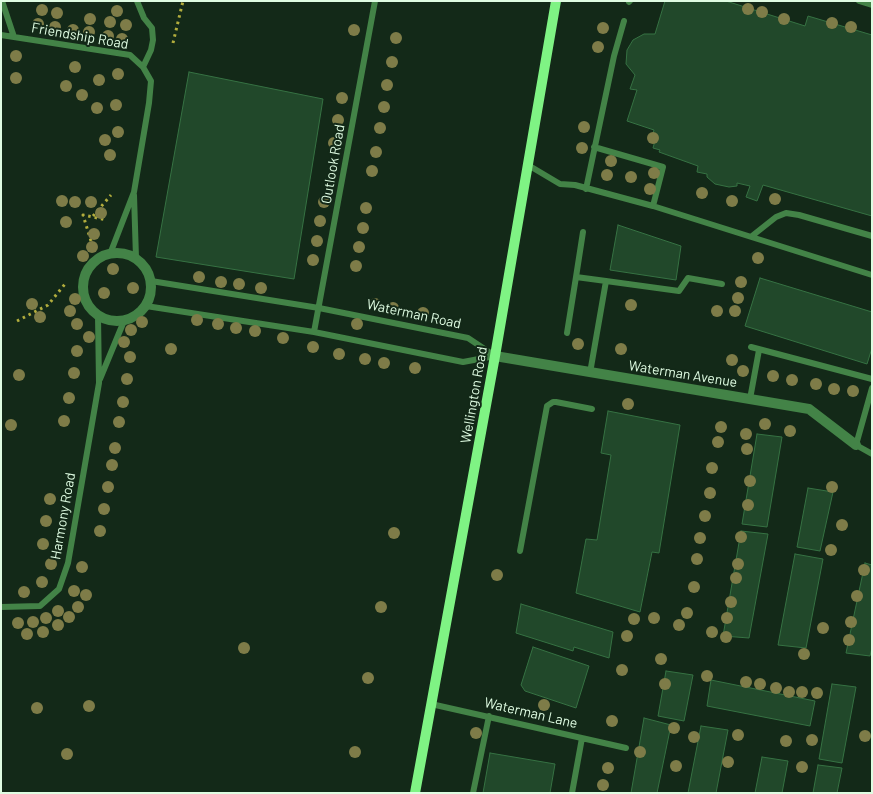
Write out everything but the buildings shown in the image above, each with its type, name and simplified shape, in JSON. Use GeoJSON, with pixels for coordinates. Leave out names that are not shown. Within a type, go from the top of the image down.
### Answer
{"type":"FeatureCollection","features":[{"type":"Feature","properties":{"kind":"main road","name":"Wellington Road"},"geometry":{"type":"LineString","coordinates":[[415,793],[495,356],[556,1]]}},
{"type":"Feature","properties":{"kind":"street"},"geometry":{"type":"LineString","coordinates":[[110,254],[136,258],[146,268],[151,280],[146,306],[136,315],[124,321],[110,320],[98,316],[89,306],[83,294],[83,281],[88,268],[97,260],[110,254]]}},
{"type":"Feature","properties":{"kind":"street","name":"Waterman Avenue"},"geometry":{"type":"LineString","coordinates":[[495,356],[809,409],[856,445]]}},
{"type":"Feature","properties":{"kind":"lane"},"geometry":{"type":"LineString","coordinates":[[2,1],[14,37]]}},
{"type":"Feature","properties":{"kind":"lane"},"geometry":{"type":"LineString","coordinates":[[136,258],[134,192],[152,81],[143,68],[153,40],[152,28],[144,18],[137,1]]}},
{"type":"Feature","properties":{"kind":"lane","name":"Outlook Road"},"geometry":{"type":"LineString","coordinates":[[314,332],[320,308],[375,1]]}},
{"type":"Feature","properties":{"kind":"lane"},"geometry":{"type":"LineString","coordinates":[[859,1],[872,5]]}},
{"type":"Feature","properties":{"kind":"lane"},"geometry":{"type":"LineString","coordinates":[[586,189],[614,56],[624,22]]}},
{"type":"Feature","properties":{"kind":"lane","name":"Friendship Road"},"geometry":{"type":"LineString","coordinates":[[1,35],[130,55],[143,68]]}},
{"type":"Feature","properties":{"kind":"lane"},"geometry":{"type":"LineString","coordinates":[[594,146],[663,167],[653,206]]}},
{"type":"Feature","properties":{"kind":"lane"},"geometry":{"type":"LineString","coordinates":[[528,165],[560,184],[575,184],[586,189],[653,206],[872,275]]}},
{"type":"Feature","properties":{"kind":"lane"},"geometry":{"type":"LineString","coordinates":[[110,254],[134,192]]}},
{"type":"Feature","properties":{"kind":"lane"},"geometry":{"type":"LineString","coordinates":[[752,236],[776,217],[786,213],[872,236]]}},
{"type":"Feature","properties":{"kind":"lane"},"geometry":{"type":"LineString","coordinates":[[567,333],[583,232]]}},
{"type":"Feature","properties":{"kind":"lane"},"geometry":{"type":"LineString","coordinates":[[576,277],[680,290],[688,278],[722,284]]}},
{"type":"Feature","properties":{"kind":"lane","name":"Waterman Road"},"geometry":{"type":"LineString","coordinates":[[151,280],[320,308],[468,338],[495,356]]}},
{"type":"Feature","properties":{"kind":"lane"},"geometry":{"type":"LineString","coordinates":[[590,373],[606,281]]}},
{"type":"Feature","properties":{"kind":"lane"},"geometry":{"type":"LineString","coordinates":[[146,306],[314,332],[463,362],[495,356]]}},
{"type":"Feature","properties":{"kind":"lane","name":"Harmony Road"},"geometry":{"type":"LineString","coordinates":[[1,607],[40,606],[59,589],[68,563],[99,383],[98,316]]}},
{"type":"Feature","properties":{"kind":"lane","name":"Harmony Road"},"geometry":{"type":"LineString","coordinates":[[99,383],[124,321]]}},
{"type":"Feature","properties":{"kind":"lane"},"geometry":{"type":"LineString","coordinates":[[751,348],[872,379]]}},
{"type":"Feature","properties":{"kind":"lane"},"geometry":{"type":"LineString","coordinates":[[750,399],[759,350]]}},
{"type":"Feature","properties":{"kind":"lane"},"geometry":{"type":"LineString","coordinates":[[872,388],[856,445],[872,454]]}},
{"type":"Feature","properties":{"kind":"lane"},"geometry":{"type":"LineString","coordinates":[[520,551],[547,406],[552,402],[556,402],[592,409]]}},
{"type":"Feature","properties":{"kind":"lane","name":"Waterman Lane"},"geometry":{"type":"LineString","coordinates":[[431,704],[626,748]]}},
{"type":"Feature","properties":{"kind":"lane"},"geometry":{"type":"LineString","coordinates":[[473,793],[489,716]]}},
{"type":"Feature","properties":{"kind":"lane"},"geometry":{"type":"LineString","coordinates":[[572,793],[582,738]]}},
{"type":"Feature","properties":{"kind":"path"},"geometry":{"type":"LineString","coordinates":[[173,43],[183,1]]}},
{"type":"Feature","properties":{"kind":"path"},"geometry":{"type":"LineString","coordinates":[[92,217],[111,195]]}},
{"type":"Feature","properties":{"kind":"path"},"geometry":{"type":"LineString","coordinates":[[91,241],[83,215],[107,220]]}},
{"type":"Feature","properties":{"kind":"path"},"geometry":{"type":"LineString","coordinates":[[17,321],[48,305],[66,284]]}}]}
